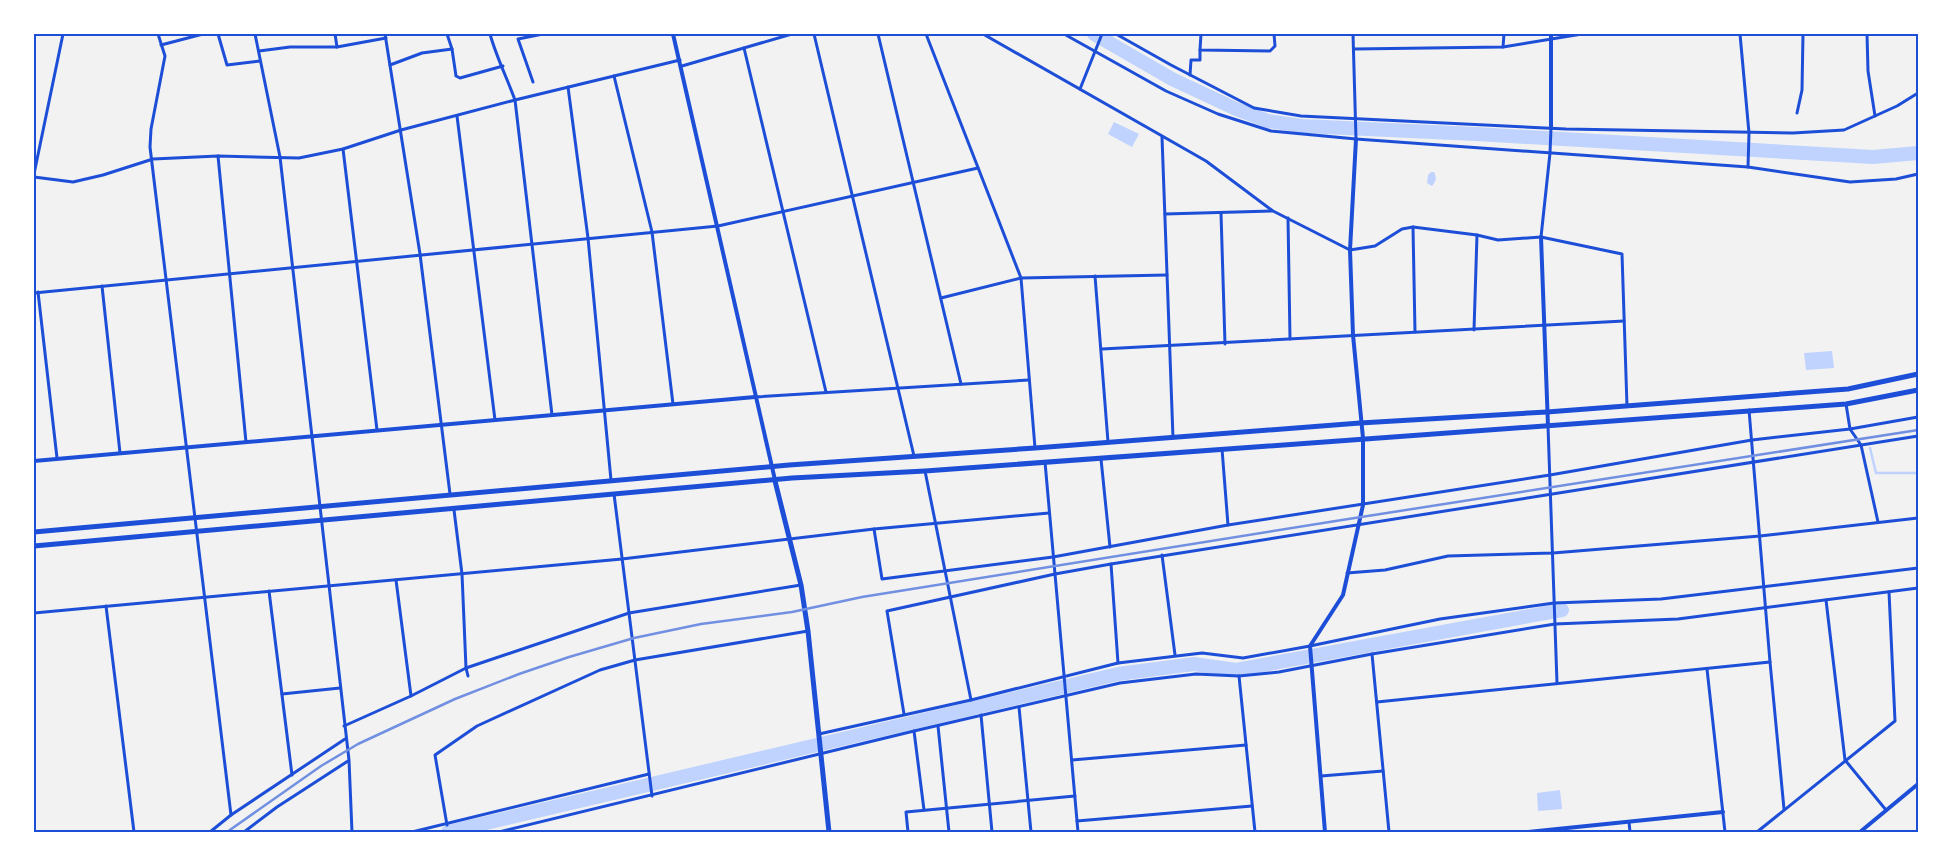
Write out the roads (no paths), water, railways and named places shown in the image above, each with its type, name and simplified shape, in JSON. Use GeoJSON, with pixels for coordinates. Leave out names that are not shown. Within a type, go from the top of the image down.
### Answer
{"type":"FeatureCollection","features":[{"type":"Feature","properties":{"kind":"main road"},"geometry":{"type":"LineString","coordinates":[[34,532],[772,467],[1848,389],[1918,374]]}},
{"type":"Feature","properties":{"kind":"main road"},"geometry":{"type":"LineString","coordinates":[[34,546],[454,510],[792,478],[925,471],[1846,404],[1918,390]]}},
{"type":"Feature","properties":{"kind":"main road"},"geometry":{"type":"LineString","coordinates":[[775,481],[801,584],[822,755],[829,832]]}},
{"type":"Feature","properties":{"kind":"street"},"geometry":{"type":"LineString","coordinates":[[62,34],[34,176],[73,182],[103,175],[152,158],[218,156],[298,158],[343,149],[401,130],[457,115],[681,60]]}},
{"type":"Feature","properties":{"kind":"street"},"geometry":{"type":"LineString","coordinates":[[158,34],[164,56],[151,129],[150,147],[231,815]]}},
{"type":"Feature","properties":{"kind":"street"},"geometry":{"type":"LineString","coordinates":[[161,45],[203,34]]}},
{"type":"Feature","properties":{"kind":"street"},"geometry":{"type":"LineString","coordinates":[[218,34],[227,65],[260,61]]}},
{"type":"Feature","properties":{"kind":"street"},"geometry":{"type":"LineString","coordinates":[[255,34],[280,157],[349,760],[352,832]]}},
{"type":"Feature","properties":{"kind":"street"},"geometry":{"type":"LineString","coordinates":[[336,34],[337,47]]}},
{"type":"Feature","properties":{"kind":"street"},"geometry":{"type":"LineString","coordinates":[[447,34],[452,49],[456,76],[460,78],[502,66]]}},
{"type":"Feature","properties":{"kind":"street"},"geometry":{"type":"LineString","coordinates":[[490,34],[494,50],[515,100],[552,415]]}},
{"type":"Feature","properties":{"kind":"street"},"geometry":{"type":"LineString","coordinates":[[533,82],[518,39],[543,34]]}},
{"type":"Feature","properties":{"kind":"street"},"geometry":{"type":"LineString","coordinates":[[673,34],[681,60],[775,481]]}},
{"type":"Feature","properties":{"kind":"street"},"geometry":{"type":"LineString","coordinates":[[682,66],[792,34]]}},
{"type":"Feature","properties":{"kind":"street"},"geometry":{"type":"LineString","coordinates":[[814,34],[914,457]]}},
{"type":"Feature","properties":{"kind":"street"},"geometry":{"type":"LineString","coordinates":[[878,34],[962,384]]}},
{"type":"Feature","properties":{"kind":"street"},"geometry":{"type":"LineString","coordinates":[[926,34],[1022,278],[1035,448]]}},
{"type":"Feature","properties":{"kind":"street"},"geometry":{"type":"LineString","coordinates":[[983,34],[1206,161],[1273,211],[1350,250],[1375,246],[1402,229],[1413,227],[1477,235],[1498,240],[1541,236],[1622,254],[1627,406]]}},
{"type":"Feature","properties":{"kind":"street"},"geometry":{"type":"LineString","coordinates":[[1064,34],[1166,91],[1218,114],[1271,131],[1356,139],[1550,151],[1748,167],[1850,182],[1896,179],[1918,174]]}},
{"type":"Feature","properties":{"kind":"street"},"geometry":{"type":"LineString","coordinates":[[1080,89],[1102,34]]}},
{"type":"Feature","properties":{"kind":"street"},"geometry":{"type":"LineString","coordinates":[[1116,34],[1254,108],[1301,116],[1551,128],[1749,133],[1844,130],[1897,106],[1918,92]]}},
{"type":"Feature","properties":{"kind":"street"},"geometry":{"type":"LineString","coordinates":[[1190,75],[1191,60],[1200,60],[1200,34]]}},
{"type":"Feature","properties":{"kind":"street"},"geometry":{"type":"LineString","coordinates":[[1200,50],[1270,51],[1275,46],[1274,34]]}},
{"type":"Feature","properties":{"kind":"street"},"geometry":{"type":"LineString","coordinates":[[1325,832],[1310,646],[1343,595],[1363,504],[1363,438],[1360,423],[1353,335],[1350,250],[1356,139],[1353,34]]}},
{"type":"Feature","properties":{"kind":"street"},"geometry":{"type":"LineString","coordinates":[[1503,47],[1504,34]]}},
{"type":"Feature","properties":{"kind":"street"},"geometry":{"type":"LineString","coordinates":[[1354,49],[1503,47],[1551,36],[1582,34]]}},
{"type":"Feature","properties":{"kind":"street"},"geometry":{"type":"LineString","coordinates":[[1740,34],[1749,133],[1748,167]]}},
{"type":"Feature","properties":{"kind":"street"},"geometry":{"type":"LineString","coordinates":[[1796,113],[1802,90],[1803,34]]}},
{"type":"Feature","properties":{"kind":"street"},"geometry":{"type":"LineString","coordinates":[[1867,34],[1868,71],[1875,116]]}},
{"type":"Feature","properties":{"kind":"street"},"geometry":{"type":"LineString","coordinates":[[259,51],[290,47],[337,47],[386,36],[420,254],[450,494]]}},
{"type":"Feature","properties":{"kind":"street"},"geometry":{"type":"LineString","coordinates":[[1551,36],[1550,151],[1541,236],[1557,683]]}},
{"type":"Feature","properties":{"kind":"street"},"geometry":{"type":"LineString","coordinates":[[744,48],[826,392]]}},
{"type":"Feature","properties":{"kind":"street"},"geometry":{"type":"LineString","coordinates":[[390,64],[422,53],[452,49]]}},
{"type":"Feature","properties":{"kind":"street"},"geometry":{"type":"LineString","coordinates":[[614,76],[652,232],[673,404]]}},
{"type":"Feature","properties":{"kind":"street"},"geometry":{"type":"LineString","coordinates":[[568,87],[588,238],[611,480]]}},
{"type":"Feature","properties":{"kind":"street"},"geometry":{"type":"LineString","coordinates":[[457,115],[495,420]]}},
{"type":"Feature","properties":{"kind":"street"},"geometry":{"type":"LineString","coordinates":[[1162,136],[1173,438]]}},
{"type":"Feature","properties":{"kind":"street"},"geometry":{"type":"LineString","coordinates":[[343,149],[377,430]]}},
{"type":"Feature","properties":{"kind":"street"},"geometry":{"type":"LineString","coordinates":[[218,156],[246,442]]}},
{"type":"Feature","properties":{"kind":"street"},"geometry":{"type":"LineString","coordinates":[[57,458],[36,292],[718,226],[978,168]]}},
{"type":"Feature","properties":{"kind":"street"},"geometry":{"type":"LineString","coordinates":[[1165,214],[1273,211]]}},
{"type":"Feature","properties":{"kind":"street"},"geometry":{"type":"LineString","coordinates":[[1221,213],[1226,344]]}},
{"type":"Feature","properties":{"kind":"street"},"geometry":{"type":"LineString","coordinates":[[1288,218],[1290,339]]}},
{"type":"Feature","properties":{"kind":"street"},"geometry":{"type":"LineString","coordinates":[[1413,227],[1415,332]]}},
{"type":"Feature","properties":{"kind":"street"},"geometry":{"type":"LineString","coordinates":[[1474,330],[1477,235]]}},
{"type":"Feature","properties":{"kind":"street"},"geometry":{"type":"LineString","coordinates":[[941,298],[1022,278],[1167,275]]}},
{"type":"Feature","properties":{"kind":"street"},"geometry":{"type":"LineString","coordinates":[[1095,276],[1108,443]]}},
{"type":"Feature","properties":{"kind":"street"},"geometry":{"type":"LineString","coordinates":[[102,286],[120,453]]}},
{"type":"Feature","properties":{"kind":"street"},"geometry":{"type":"LineString","coordinates":[[1102,349],[1226,344],[1353,335],[1544,327],[1624,321]]}},
{"type":"Feature","properties":{"kind":"street"},"geometry":{"type":"LineString","coordinates":[[34,460],[755,397],[1029,380]]}},
{"type":"Feature","properties":{"kind":"street"},"geometry":{"type":"LineString","coordinates":[[1846,404],[1850,429],[1861,445],[1878,522]]}},
{"type":"Feature","properties":{"kind":"street"},"geometry":{"type":"LineString","coordinates":[[1749,410],[1784,809]]}},
{"type":"Feature","properties":{"kind":"street"},"geometry":{"type":"LineString","coordinates":[[874,529],[882,579],[1053,557],[1228,525],[1550,476],[1752,440],[1850,429],[1918,417]]}},
{"type":"Feature","properties":{"kind":"street"},"geometry":{"type":"LineString","coordinates":[[904,714],[888,611],[1055,574],[1162,555],[1918,436]]}},
{"type":"Feature","properties":{"kind":"street"},"geometry":{"type":"LineString","coordinates":[[1222,449],[1228,525]]}},
{"type":"Feature","properties":{"kind":"street"},"geometry":{"type":"LineString","coordinates":[[1101,458],[1110,547]]}},
{"type":"Feature","properties":{"kind":"street"},"geometry":{"type":"LineString","coordinates":[[1045,462],[1078,832]]}},
{"type":"Feature","properties":{"kind":"street"},"geometry":{"type":"LineString","coordinates":[[925,471],[971,700]]}},
{"type":"Feature","properties":{"kind":"street"},"geometry":{"type":"LineString","coordinates":[[614,494],[652,796]]}},
{"type":"Feature","properties":{"kind":"street"},"geometry":{"type":"LineString","coordinates":[[454,510],[462,574],[466,668],[468,676]]}},
{"type":"Feature","properties":{"kind":"street"},"geometry":{"type":"LineString","coordinates":[[34,613],[622,559],[874,529],[1049,513]]}},
{"type":"Feature","properties":{"kind":"street"},"geometry":{"type":"LineString","coordinates":[[1347,573],[1386,570],[1448,556],[1552,553],[1760,536],[1918,518]]}},
{"type":"Feature","properties":{"kind":"street"},"geometry":{"type":"LineString","coordinates":[[1162,555],[1175,655]]}},
{"type":"Feature","properties":{"kind":"street"},"geometry":{"type":"LineString","coordinates":[[1111,564],[1118,663]]}},
{"type":"Feature","properties":{"kind":"street"},"geometry":{"type":"LineString","coordinates":[[819,734],[971,700],[1118,663],[1202,653],[1243,658],[1440,619],[1554,603],[1661,599],[1918,568]]}},
{"type":"Feature","properties":{"kind":"street"},"geometry":{"type":"LineString","coordinates":[[396,580],[411,696]]}},
{"type":"Feature","properties":{"kind":"street"},"geometry":{"type":"LineString","coordinates":[[344,726],[411,696],[466,668],[629,613],[801,584]]}},
{"type":"Feature","properties":{"kind":"street"},"geometry":{"type":"LineString","coordinates":[[499,832],[822,755],[980,715],[1120,683],[1196,674],[1239,676],[1279,672],[1372,654],[1555,624],[1678,620],[1918,588]]}},
{"type":"Feature","properties":{"kind":"street"},"geometry":{"type":"LineString","coordinates":[[268,591],[292,775]]}},
{"type":"Feature","properties":{"kind":"street"},"geometry":{"type":"LineString","coordinates":[[1757,832],[1894,722],[1889,592]]}},
{"type":"Feature","properties":{"kind":"street"},"geometry":{"type":"LineString","coordinates":[[1826,600],[1845,760],[1886,810]]}},
{"type":"Feature","properties":{"kind":"street"},"geometry":{"type":"LineString","coordinates":[[106,606],[134,832]]}},
{"type":"Feature","properties":{"kind":"street"},"geometry":{"type":"LineString","coordinates":[[447,825],[435,755],[477,726],[591,674],[635,660],[808,632]]}},
{"type":"Feature","properties":{"kind":"street"},"geometry":{"type":"LineString","coordinates":[[1372,654],[1389,832]]}},
{"type":"Feature","properties":{"kind":"street"},"geometry":{"type":"LineString","coordinates":[[1377,702],[1770,662]]}},
{"type":"Feature","properties":{"kind":"street"},"geometry":{"type":"LineString","coordinates":[[1707,669],[1725,832]]}},
{"type":"Feature","properties":{"kind":"street"},"geometry":{"type":"LineString","coordinates":[[1239,676],[1255,832]]}},
{"type":"Feature","properties":{"kind":"street"},"geometry":{"type":"LineString","coordinates":[[282,694],[340,688]]}},
{"type":"Feature","properties":{"kind":"street"},"geometry":{"type":"LineString","coordinates":[[1019,707],[1031,832]]}},
{"type":"Feature","properties":{"kind":"street"},"geometry":{"type":"LineString","coordinates":[[980,715],[992,832]]}},
{"type":"Feature","properties":{"kind":"street"},"geometry":{"type":"LineString","coordinates":[[938,726],[949,832]]}},
{"type":"Feature","properties":{"kind":"street"},"geometry":{"type":"LineString","coordinates":[[914,731],[924,810]]}},
{"type":"Feature","properties":{"kind":"street"},"geometry":{"type":"LineString","coordinates":[[210,832],[231,815],[346,739]]}},
{"type":"Feature","properties":{"kind":"street"},"geometry":{"type":"LineString","coordinates":[[1072,760],[1246,745]]}},
{"type":"Feature","properties":{"kind":"street"},"geometry":{"type":"LineString","coordinates":[[244,832],[277,807],[349,760]]}},
{"type":"Feature","properties":{"kind":"street"},"geometry":{"type":"LineString","coordinates":[[1321,776],[1383,771]]}},
{"type":"Feature","properties":{"kind":"street"},"geometry":{"type":"LineString","coordinates":[[412,832],[447,825],[649,774]]}},
{"type":"Feature","properties":{"kind":"street"},"geometry":{"type":"LineString","coordinates":[[1860,832],[1918,784]]}},
{"type":"Feature","properties":{"kind":"street"},"geometry":{"type":"LineString","coordinates":[[908,832],[906,812],[1075,796]]}},
{"type":"Feature","properties":{"kind":"street"},"geometry":{"type":"LineString","coordinates":[[1077,821],[1252,806]]}},
{"type":"Feature","properties":{"kind":"street"},"geometry":{"type":"LineString","coordinates":[[1528,832],[1574,830],[1723,812]]}},
{"type":"Feature","properties":{"kind":"street"},"geometry":{"type":"LineString","coordinates":[[1629,822],[1630,832]]}},
{"type":"Feature","properties":{"kind":"water"},"geometry":{"type":"Polygon","coordinates":[[[1114,122],[1139,134],[1132,147],[1108,134],[1114,122]]]}},
{"type":"Feature","properties":{"kind":"water"},"geometry":{"type":"Polygon","coordinates":[[[1434,172],[1436,178],[1432,186],[1427,183],[1428,175],[1434,172]]]}},
{"type":"Feature","properties":{"kind":"water"},"geometry":{"type":"Polygon","coordinates":[[[1832,351],[1834,368],[1806,370],[1804,353],[1832,351]]]}},
{"type":"Feature","properties":{"kind":"water"},"geometry":{"type":"Polygon","coordinates":[[[1560,790],[1562,809],[1538,811],[1537,793],[1560,790]]]}},
{"type":"Feature","properties":{"kind":"waterway"},"geometry":{"type":"LineString","coordinates":[[1094,34],[1172,79],[1236,109],[1268,121],[1302,126],[1873,157],[1918,153]]}},
{"type":"Feature","properties":{"kind":"waterway"},"geometry":{"type":"LineString","coordinates":[[1870,448],[1876,473],[1918,473]]}},
{"type":"Feature","properties":{"kind":"waterway"},"geometry":{"type":"LineString","coordinates":[[448,832],[1118,674],[1194,664],[1236,670],[1562,610]]}},
{"type":"Feature","properties":{"kind":"railway"},"geometry":{"type":"LineString","coordinates":[[227,832],[321,766],[358,744],[455,699],[519,674],[634,638],[701,624],[792,612],[862,597],[1918,430]]}}]}
